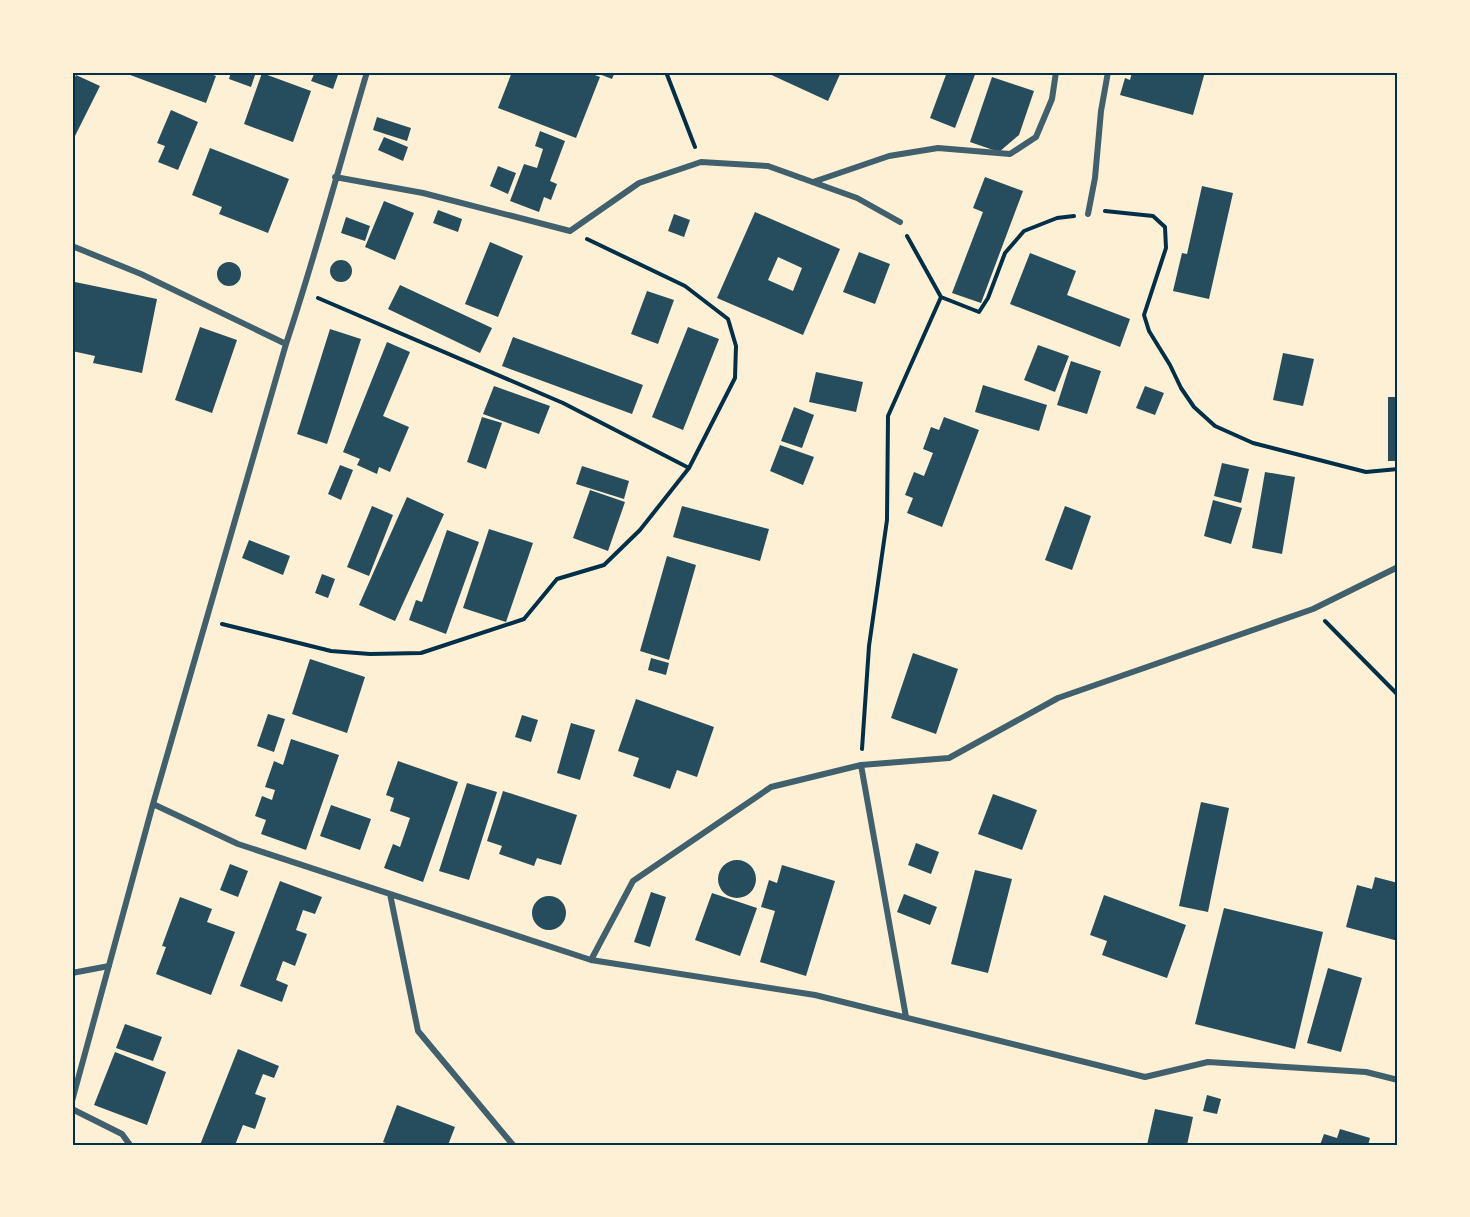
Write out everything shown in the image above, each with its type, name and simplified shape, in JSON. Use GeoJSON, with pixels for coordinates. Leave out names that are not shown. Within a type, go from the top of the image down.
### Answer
{"type":"FeatureCollection","features":[{"type":"Feature","properties":{"kind":"street"},"geometry":{"type":"LineString","coordinates":[[72,1101],[153,804],[367,72]]}},
{"type":"Feature","properties":{"kind":"street"},"geometry":{"type":"LineString","coordinates":[[813,182],[889,156],[938,148],[1010,154],[1036,137],[1052,99],[1056,72]]}},
{"type":"Feature","properties":{"kind":"street"},"geometry":{"type":"LineString","coordinates":[[1088,214],[1095,178],[1101,111],[1108,72]]}},
{"type":"Feature","properties":{"kind":"street"},"geometry":{"type":"LineString","coordinates":[[336,177],[423,193],[570,231],[639,183],[701,162],[768,166],[857,198],[900,222]]}},
{"type":"Feature","properties":{"kind":"street"},"geometry":{"type":"LineString","coordinates":[[72,246],[141,274],[286,344]]}},
{"type":"Feature","properties":{"kind":"street"},"geometry":{"type":"LineString","coordinates":[[591,960],[633,881],[771,787],[861,765],[949,758],[1058,698],[1313,609],[1398,567]]}},
{"type":"Feature","properties":{"kind":"street"},"geometry":{"type":"LineString","coordinates":[[861,765],[906,1017]]}},
{"type":"Feature","properties":{"kind":"street"},"geometry":{"type":"LineString","coordinates":[[153,804],[238,844],[591,960],[815,995],[1145,1077],[1208,1062],[1365,1072],[1398,1080]]}},
{"type":"Feature","properties":{"kind":"street"},"geometry":{"type":"LineString","coordinates":[[390,894],[418,1031],[513,1145]]}},
{"type":"Feature","properties":{"kind":"street"},"geometry":{"type":"LineString","coordinates":[[72,973],[109,966]]}},
{"type":"Feature","properties":{"kind":"street"},"geometry":{"type":"LineString","coordinates":[[72,1109],[122,1134],[130,1145]]}},
{"type":"Feature","properties":{"kind":"path"},"geometry":{"type":"LineString","coordinates":[[666,72],[701,162]]}},
{"type":"Feature","properties":{"kind":"path"},"geometry":{"type":"LineString","coordinates":[[900,222],[941,297],[978,312],[988,298],[1005,253],[1024,231],[1057,218],[1106,211],[1153,216],[1165,227],[1166,248],[1144,315],[1149,331],[1194,407],[1215,426],[1253,443],[1366,472],[1398,469]]}},
{"type":"Feature","properties":{"kind":"path"},"geometry":{"type":"LineString","coordinates":[[206,621],[331,651],[370,654],[421,653],[524,619],[557,579],[604,565],[640,530],[689,468],[735,378],[736,346],[728,319],[685,286],[570,231]]}},
{"type":"Feature","properties":{"kind":"path"},"geometry":{"type":"LineString","coordinates":[[304,291],[562,403],[689,468]]}},
{"type":"Feature","properties":{"kind":"path"},"geometry":{"type":"LineString","coordinates":[[861,765],[869,646],[887,520],[888,416],[941,297]]}},
{"type":"Feature","properties":{"kind":"path"},"geometry":{"type":"LineString","coordinates":[[1313,609],[1398,695]]}},
{"type":"Feature","properties":{"kind":"building"},"geometry":{"type":"Polygon","coordinates":[[[122,72],[205,72],[216,76],[206,103],[122,72]]]}},
{"type":"Feature","properties":{"kind":"building"},"geometry":{"type":"Polygon","coordinates":[[[231,72],[256,72],[251,87],[229,79],[231,72]]]}},
{"type":"Feature","properties":{"kind":"building"},"geometry":{"type":"Polygon","coordinates":[[[315,72],[339,72],[333,89],[311,81],[315,72]]]}},
{"type":"Feature","properties":{"kind":"building"},"geometry":{"type":"Polygon","coordinates":[[[512,72],[587,72],[600,77],[576,138],[498,108],[512,72]]]}},
{"type":"Feature","properties":{"kind":"building"},"geometry":{"type":"Polygon","coordinates":[[[594,72],[615,72],[612,79],[594,72]]]}},
{"type":"Feature","properties":{"kind":"building"},"geometry":{"type":"Polygon","coordinates":[[[765,72],[841,72],[828,101],[765,72]]]}},
{"type":"Feature","properties":{"kind":"building"},"geometry":{"type":"Polygon","coordinates":[[[947,72],[976,72],[955,128],[930,118],[947,72]]]}},
{"type":"Feature","properties":{"kind":"building"},"geometry":{"type":"Polygon","coordinates":[[[1132,72],[1205,72],[1193,115],[1120,95],[1125,78],[1130,80],[1132,72]]]}},
{"type":"Feature","properties":{"kind":"building"},"geometry":{"type":"Polygon","coordinates":[[[262,73],[311,91],[293,142],[244,124],[262,73]]]}},
{"type":"Feature","properties":{"kind":"building"},"geometry":{"type":"Polygon","coordinates":[[[76,75],[100,86],[72,142],[72,83],[76,75]]]}},
{"type":"Feature","properties":{"kind":"building"},"geometry":{"type":"Polygon","coordinates":[[[992,77],[1034,91],[1019,135],[999,152],[970,142],[992,77]]]}},
{"type":"Feature","properties":{"kind":"building"},"geometry":{"type":"Polygon","coordinates":[[[171,110],[198,122],[178,170],[158,162],[165,146],[157,143],[171,110]]]}},
{"type":"Feature","properties":{"kind":"building"},"geometry":{"type":"Polygon","coordinates":[[[377,117],[411,128],[407,141],[373,130],[377,117]]]}},
{"type":"Feature","properties":{"kind":"building"},"geometry":{"type":"Polygon","coordinates":[[[540,131],[565,141],[550,181],[557,184],[551,200],[544,197],[539,212],[510,201],[524,164],[537,168],[543,149],[535,146],[540,131]]]}},
{"type":"Feature","properties":{"kind":"building"},"geometry":{"type":"Polygon","coordinates":[[[384,137],[408,147],[403,161],[378,150],[384,137]]]}},
{"type":"Feature","properties":{"kind":"building"},"geometry":{"type":"Polygon","coordinates":[[[210,148],[289,179],[268,233],[219,214],[222,207],[192,195],[210,148]]]}},
{"type":"Feature","properties":{"kind":"building"},"geometry":{"type":"Polygon","coordinates":[[[498,166],[516,173],[508,194],[490,186],[498,166]]]}},
{"type":"Feature","properties":{"kind":"building"},"geometry":{"type":"Polygon","coordinates":[[[985,177],[1023,191],[981,303],[952,293],[983,212],[973,208],[985,177]]]}},
{"type":"Feature","properties":{"kind":"building"},"geometry":{"type":"Polygon","coordinates":[[[1202,186],[1233,193],[1209,299],[1173,291],[1182,253],[1187,254],[1202,186]]]}},
{"type":"Feature","properties":{"kind":"building"},"geometry":{"type":"Polygon","coordinates":[[[384,201],[414,213],[395,260],[365,247],[384,201]]]}},
{"type":"Feature","properties":{"kind":"building"},"geometry":{"type":"Polygon","coordinates":[[[438,210],[462,219],[458,232],[433,223],[438,210]]]}},
{"type":"Feature","properties":{"kind":"building"},"geometry":{"type":"Polygon","coordinates":[[[755,212],[840,249],[803,335],[717,298],[755,212]],[[778,257],[768,280],[793,291],[802,268],[778,257]]]}},
{"type":"Feature","properties":{"kind":"building"},"geometry":{"type":"Polygon","coordinates":[[[674,214],[690,220],[684,237],[668,231],[674,214]]]}},
{"type":"Feature","properties":{"kind":"building"},"geometry":{"type":"Polygon","coordinates":[[[346,217],[370,226],[365,241],[341,233],[346,217]]]}},
{"type":"Feature","properties":{"kind":"building"},"geometry":{"type":"Polygon","coordinates":[[[490,242],[523,256],[498,317],[465,304],[490,242]]]}},
{"type":"Feature","properties":{"kind":"building"},"geometry":{"type":"Polygon","coordinates":[[[859,252],[890,264],[875,304],[843,292],[859,252]]]}},
{"type":"Feature","properties":{"kind":"building"},"geometry":{"type":"Polygon","coordinates":[[[1030,253],[1076,271],[1067,295],[1130,319],[1120,347],[1010,304],[1030,253]]]}},
{"type":"Feature","properties":{"kind":"building"},"geometry":{"type":"Polygon","coordinates":[[[337,260],[345,260],[352,267],[352,275],[345,282],[337,282],[330,275],[330,267],[337,260]]]}},
{"type":"Feature","properties":{"kind":"building"},"geometry":{"type":"Polygon","coordinates":[[[229,262],[237,266],[241,274],[237,282],[229,286],[221,282],[217,274],[221,266],[229,262]]]}},
{"type":"Feature","properties":{"kind":"building"},"geometry":{"type":"Polygon","coordinates":[[[75,282],[157,299],[142,373],[93,363],[95,356],[72,351],[72,295],[75,282]]]}},
{"type":"Feature","properties":{"kind":"building"},"geometry":{"type":"Polygon","coordinates":[[[400,285],[492,328],[480,353],[388,309],[400,285]]]}},
{"type":"Feature","properties":{"kind":"building"},"geometry":{"type":"Polygon","coordinates":[[[647,291],[674,300],[658,344],[631,334],[647,291]]]}},
{"type":"Feature","properties":{"kind":"building"},"geometry":{"type":"Polygon","coordinates":[[[200,327],[237,340],[212,413],[175,400],[200,327]]]}},
{"type":"Feature","properties":{"kind":"building"},"geometry":{"type":"Polygon","coordinates":[[[688,327],[719,339],[683,430],[652,417],[688,327]]]}},
{"type":"Feature","properties":{"kind":"building"},"geometry":{"type":"Polygon","coordinates":[[[330,329],[361,339],[327,444],[297,434],[330,329]]]}},
{"type":"Feature","properties":{"kind":"building"},"geometry":{"type":"Polygon","coordinates":[[[513,337],[643,385],[632,414],[502,366],[513,337]]]}},
{"type":"Feature","properties":{"kind":"building"},"geometry":{"type":"Polygon","coordinates":[[[387,342],[410,352],[383,416],[409,427],[390,472],[379,467],[377,474],[357,465],[360,459],[343,452],[387,342]]]}},
{"type":"Feature","properties":{"kind":"building"},"geometry":{"type":"Polygon","coordinates":[[[1038,345],[1069,356],[1055,392],[1024,380],[1038,345]]]}},
{"type":"Feature","properties":{"kind":"building"},"geometry":{"type":"Polygon","coordinates":[[[1283,353],[1314,359],[1303,406],[1273,400],[1283,353]]]}},
{"type":"Feature","properties":{"kind":"building"},"geometry":{"type":"Polygon","coordinates":[[[1071,361],[1101,371],[1087,414],[1057,405],[1071,361]]]}},
{"type":"Feature","properties":{"kind":"building"},"geometry":{"type":"Polygon","coordinates":[[[816,372],[863,382],[856,412],[809,402],[816,372]]]}},
{"type":"Feature","properties":{"kind":"building"},"geometry":{"type":"Polygon","coordinates":[[[983,385],[1047,405],[1039,431],[975,412],[983,385]]]}},
{"type":"Feature","properties":{"kind":"building"},"geometry":{"type":"Polygon","coordinates":[[[494,386],[550,406],[539,434],[483,414],[494,386]]]}},
{"type":"Feature","properties":{"kind":"building"},"geometry":{"type":"Polygon","coordinates":[[[1145,386],[1164,393],[1155,415],[1136,408],[1145,386]]]}},
{"type":"Feature","properties":{"kind":"building"},"geometry":{"type":"Polygon","coordinates":[[[1388,397],[1398,397],[1398,461],[1388,461],[1388,397]]]}},
{"type":"Feature","properties":{"kind":"building"},"geometry":{"type":"Polygon","coordinates":[[[794,407],[814,415],[802,448],[781,441],[794,407]]]}},
{"type":"Feature","properties":{"kind":"building"},"geometry":{"type":"Polygon","coordinates":[[[482,417],[502,423],[486,469],[467,462],[482,417]]]}},
{"type":"Feature","properties":{"kind":"building"},"geometry":{"type":"Polygon","coordinates":[[[944,417],[979,430],[942,527],[907,513],[913,498],[905,495],[914,472],[924,476],[933,453],[923,449],[931,427],[939,430],[944,417]]]}},
{"type":"Feature","properties":{"kind":"building"},"geometry":{"type":"Polygon","coordinates":[[[780,445],[814,457],[803,485],[770,471],[780,445]]]}},
{"type":"Feature","properties":{"kind":"building"},"geometry":{"type":"Polygon","coordinates":[[[1222,463],[1249,469],[1241,503],[1214,496],[1222,463]]]}},
{"type":"Feature","properties":{"kind":"building"},"geometry":{"type":"Polygon","coordinates":[[[340,465],[353,470],[341,500],[328,494],[340,465]]]}},
{"type":"Feature","properties":{"kind":"building"},"geometry":{"type":"Polygon","coordinates":[[[582,466],[629,481],[624,499],[576,484],[582,466]]]}},
{"type":"Feature","properties":{"kind":"building"},"geometry":{"type":"Polygon","coordinates":[[[1265,472],[1295,477],[1282,554],[1252,548],[1265,472]]]}},
{"type":"Feature","properties":{"kind":"building"},"geometry":{"type":"Polygon","coordinates":[[[590,490],[625,502],[608,551],[573,538],[590,490]]]}},
{"type":"Feature","properties":{"kind":"building"},"geometry":{"type":"Polygon","coordinates":[[[407,497],[444,514],[395,621],[359,605],[407,497]]]}},
{"type":"Feature","properties":{"kind":"building"},"geometry":{"type":"Polygon","coordinates":[[[1213,500],[1242,508],[1231,544],[1204,536],[1213,500]]]}},
{"type":"Feature","properties":{"kind":"building"},"geometry":{"type":"Polygon","coordinates":[[[372,506],[393,515],[369,576],[347,567],[372,506]]]}},
{"type":"Feature","properties":{"kind":"building"},"geometry":{"type":"Polygon","coordinates":[[[682,506],[769,529],[760,561],[673,537],[682,506]]]}},
{"type":"Feature","properties":{"kind":"building"},"geometry":{"type":"Polygon","coordinates":[[[1065,506],[1091,516],[1072,570],[1045,560],[1065,506]]]}},
{"type":"Feature","properties":{"kind":"building"},"geometry":{"type":"Polygon","coordinates":[[[489,529],[533,543],[506,622],[463,608],[489,529]]]}},
{"type":"Feature","properties":{"kind":"building"},"geometry":{"type":"Polygon","coordinates":[[[447,530],[479,542],[446,634],[409,620],[416,600],[422,602],[447,530]]]}},
{"type":"Feature","properties":{"kind":"building"},"geometry":{"type":"Polygon","coordinates":[[[249,540],[290,556],[283,575],[242,558],[249,540]]]}},
{"type":"Feature","properties":{"kind":"building"},"geometry":{"type":"Polygon","coordinates":[[[667,556],[696,565],[669,660],[640,651],[667,556]]]}},
{"type":"Feature","properties":{"kind":"building"},"geometry":{"type":"Polygon","coordinates":[[[322,574],[335,579],[328,598],[315,593],[322,574]]]}},
{"type":"Feature","properties":{"kind":"building"},"geometry":{"type":"Polygon","coordinates":[[[913,653],[958,669],[936,734],[891,718],[913,653]]]}},
{"type":"Feature","properties":{"kind":"building"},"geometry":{"type":"Polygon","coordinates":[[[651,658],[669,663],[666,675],[648,670],[651,658]]]}},
{"type":"Feature","properties":{"kind":"building"},"geometry":{"type":"Polygon","coordinates":[[[310,659],[365,677],[347,733],[292,714],[310,659]]]}},
{"type":"Feature","properties":{"kind":"building"},"geometry":{"type":"Polygon","coordinates":[[[636,699],[714,727],[697,777],[677,770],[670,789],[633,776],[639,758],[618,751],[636,699]]]}},
{"type":"Feature","properties":{"kind":"building"},"geometry":{"type":"Polygon","coordinates":[[[268,714],[285,719],[274,752],[257,746],[268,714]]]}},
{"type":"Feature","properties":{"kind":"building"},"geometry":{"type":"Polygon","coordinates":[[[522,715],[538,720],[531,742],[515,737],[522,715]]]}},
{"type":"Feature","properties":{"kind":"building"},"geometry":{"type":"Polygon","coordinates":[[[571,723],[595,730],[580,780],[557,773],[571,723]]]}},
{"type":"Feature","properties":{"kind":"building"},"geometry":{"type":"Polygon","coordinates":[[[291,739],[339,755],[306,850],[261,834],[266,820],[255,816],[262,796],[272,800],[275,790],[265,787],[274,761],[283,765],[291,739]]]}},
{"type":"Feature","properties":{"kind":"building"},"geometry":{"type":"Polygon","coordinates":[[[398,761],[458,782],[423,882],[384,868],[393,844],[400,847],[410,818],[390,811],[394,798],[386,795],[398,761]]]}},
{"type":"Feature","properties":{"kind":"building"},"geometry":{"type":"Polygon","coordinates":[[[467,783],[497,792],[469,880],[439,871],[467,783]]]}},
{"type":"Feature","properties":{"kind":"building"},"geometry":{"type":"Polygon","coordinates":[[[503,791],[577,815],[561,865],[537,858],[534,866],[499,854],[502,846],[487,841],[503,791]]]}},
{"type":"Feature","properties":{"kind":"building"},"geometry":{"type":"Polygon","coordinates":[[[993,794],[1037,810],[1022,850],[978,834],[993,794]]]}},
{"type":"Feature","properties":{"kind":"building"},"geometry":{"type":"Polygon","coordinates":[[[1201,802],[1229,808],[1208,912],[1179,906],[1201,802]]]}},
{"type":"Feature","properties":{"kind":"building"},"geometry":{"type":"Polygon","coordinates":[[[331,805],[371,819],[360,850],[320,836],[331,805]]]}},
{"type":"Feature","properties":{"kind":"building"},"geometry":{"type":"Polygon","coordinates":[[[916,843],[939,852],[931,874],[908,865],[916,843]]]}},
{"type":"Feature","properties":{"kind":"building"},"geometry":{"type":"Polygon","coordinates":[[[737,860],[751,865],[756,879],[751,893],[737,898],[723,893],[718,879],[723,865],[737,860]]]}},
{"type":"Feature","properties":{"kind":"building"},"geometry":{"type":"Polygon","coordinates":[[[230,864],[248,871],[238,897],[220,890],[230,864]]]}},
{"type":"Feature","properties":{"kind":"building"},"geometry":{"type":"Polygon","coordinates":[[[782,865],[835,881],[806,976],[760,962],[775,911],[761,907],[769,880],[777,883],[782,865]]]}},
{"type":"Feature","properties":{"kind":"building"},"geometry":{"type":"Polygon","coordinates":[[[975,870],[1012,879],[988,973],[951,964],[975,870]]]}},
{"type":"Feature","properties":{"kind":"building"},"geometry":{"type":"Polygon","coordinates":[[[1375,877],[1398,883],[1398,941],[1346,927],[1357,885],[1372,889],[1375,877]]]}},
{"type":"Feature","properties":{"kind":"building"},"geometry":{"type":"Polygon","coordinates":[[[280,881],[322,897],[315,914],[303,910],[296,930],[307,934],[295,966],[283,961],[276,980],[288,985],[282,1002],[240,986],[280,881]]]}},
{"type":"Feature","properties":{"kind":"building"},"geometry":{"type":"Polygon","coordinates":[[[651,892],[666,897],[650,947],[634,942],[651,892]]]}},
{"type":"Feature","properties":{"kind":"building"},"geometry":{"type":"Polygon","coordinates":[[[712,893],[757,908],[740,956],[695,940],[712,893]]]}},
{"type":"Feature","properties":{"kind":"building"},"geometry":{"type":"Polygon","coordinates":[[[904,894],[937,907],[930,925],[897,912],[904,894]]]}},
{"type":"Feature","properties":{"kind":"building"},"geometry":{"type":"Polygon","coordinates":[[[1104,895],[1186,925],[1167,978],[1102,955],[1107,941],[1090,935],[1104,895]]]}},
{"type":"Feature","properties":{"kind":"building"},"geometry":{"type":"Polygon","coordinates":[[[549,896],[561,901],[566,913],[561,925],[549,930],[537,925],[532,913],[537,901],[549,896]]]}},
{"type":"Feature","properties":{"kind":"building"},"geometry":{"type":"Polygon","coordinates":[[[180,897],[212,909],[207,922],[235,932],[211,995],[156,974],[166,947],[162,946],[180,897]]]}},
{"type":"Feature","properties":{"kind":"building"},"geometry":{"type":"Polygon","coordinates":[[[1224,908],[1323,932],[1295,1049],[1195,1024],[1224,908]]]}},
{"type":"Feature","properties":{"kind":"building"},"geometry":{"type":"Polygon","coordinates":[[[1328,968],[1362,978],[1341,1052],[1307,1043],[1328,968]]]}},
{"type":"Feature","properties":{"kind":"building"},"geometry":{"type":"Polygon","coordinates":[[[125,1024],[162,1037],[153,1061],[116,1048],[125,1024]]]}},
{"type":"Feature","properties":{"kind":"building"},"geometry":{"type":"Polygon","coordinates":[[[238,1049],[279,1066],[274,1078],[263,1074],[255,1094],[266,1098],[255,1129],[243,1125],[235,1145],[200,1145],[238,1049]]]}},
{"type":"Feature","properties":{"kind":"building"},"geometry":{"type":"Polygon","coordinates":[[[115,1052],[166,1072],[147,1125],[94,1105],[115,1052]]]}},
{"type":"Feature","properties":{"kind":"building"},"geometry":{"type":"Polygon","coordinates":[[[1207,1095],[1221,1099],[1217,1114],[1203,1111],[1207,1095]]]}},
{"type":"Feature","properties":{"kind":"building"},"geometry":{"type":"Polygon","coordinates":[[[397,1105],[455,1127],[448,1145],[391,1145],[383,1142],[397,1105]]]}},
{"type":"Feature","properties":{"kind":"building"},"geometry":{"type":"Polygon","coordinates":[[[1155,1109],[1193,1117],[1187,1145],[1147,1145],[1155,1109]]]}},
{"type":"Feature","properties":{"kind":"building"},"geometry":{"type":"Polygon","coordinates":[[[1340,1129],[1370,1138],[1368,1145],[1320,1145],[1324,1134],[1337,1138],[1340,1129]]]}}]}
